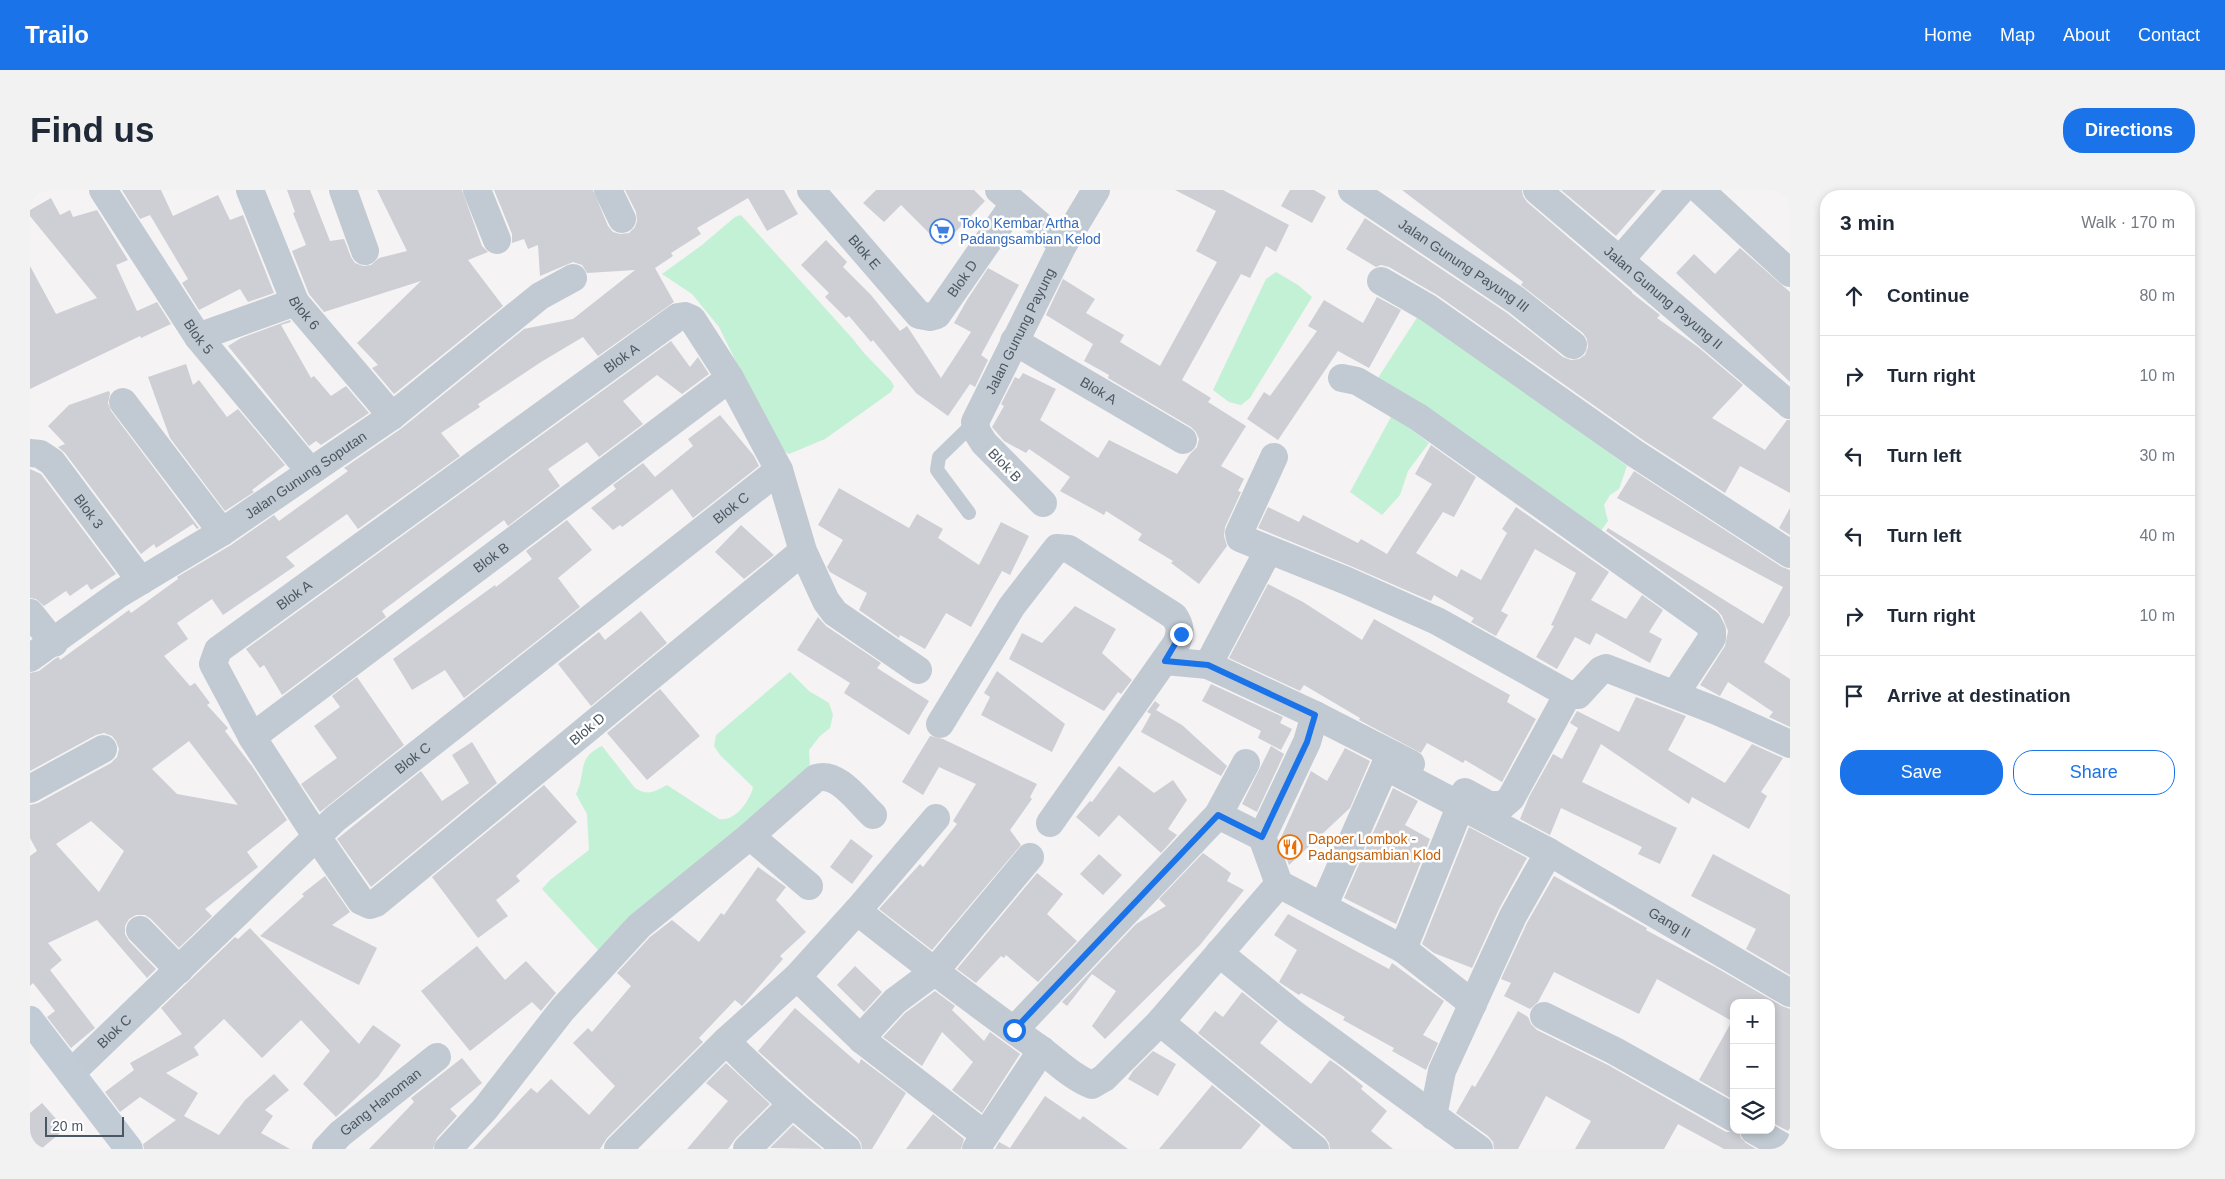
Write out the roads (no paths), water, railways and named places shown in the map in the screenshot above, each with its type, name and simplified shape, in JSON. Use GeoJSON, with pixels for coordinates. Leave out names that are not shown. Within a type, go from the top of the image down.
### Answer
{"type":"FeatureCollection","features":[{"type":"Feature","properties":{"kind":"main road"},"geometry":{"type":"LineString","coordinates":[[30,1020],[129,1149]]}},
{"type":"Feature","properties":{"kind":"street","name":"Blok 5"},"geometry":{"type":"LineString","coordinates":[[103,190],[198,337],[310,471]]}},
{"type":"Feature","properties":{"kind":"street","name":"Blok 6"},"geometry":{"type":"LineString","coordinates":[[250,190],[295,302],[392,416]]}},
{"type":"Feature","properties":{"kind":"street"},"geometry":{"type":"LineString","coordinates":[[344,190],[365,251]]}},
{"type":"Feature","properties":{"kind":"street"},"geometry":{"type":"LineString","coordinates":[[477,190],[497,240]]}},
{"type":"Feature","properties":{"kind":"street"},"geometry":{"type":"LineString","coordinates":[[608,190],[622,219]]}},
{"type":"Feature","properties":{"kind":"street","name":"Blok E"},"geometry":{"type":"LineString","coordinates":[[811,190],[919,315]]}},
{"type":"Feature","properties":{"kind":"street","name":"Jalan Gunung Payung"},"geometry":{"type":"LineString","coordinates":[[975,422],[1063,245],[1096,190]]}},
{"type":"Feature","properties":{"kind":"street","name":"Jalan Gunung Payung III"},"geometry":{"type":"LineString","coordinates":[[1352,190],[1516,300],[1572,346]]}},
{"type":"Feature","properties":{"kind":"street","name":"Jalan Gunung Payung II"},"geometry":{"type":"LineString","coordinates":[[1536,190],[1790,405]]}},
{"type":"Feature","properties":{"kind":"street"},"geometry":{"type":"LineString","coordinates":[[1620,260],[1681,190]]}},
{"type":"Feature","properties":{"kind":"street"},"geometry":{"type":"LineString","coordinates":[[1700,190],[1790,273]]}},
{"type":"Feature","properties":{"kind":"street"},"geometry":{"type":"LineString","coordinates":[[1006,197],[1063,245]]}},
{"type":"Feature","properties":{"kind":"street","name":"Blok D"},"geometry":{"type":"LineString","coordinates":[[919,315],[930,317],[937,315],[1006,197]]}},
{"type":"Feature","properties":{"kind":"street","name":"Jalan Gunung Soputan"},"geometry":{"type":"LineString","coordinates":[[30,658],[119,594],[222,532],[392,416],[540,296],[572,278]]}},
{"type":"Feature","properties":{"kind":"street"},"geometry":{"type":"LineString","coordinates":[[1382,281],[1428,308],[1634,453],[1790,554]]}},
{"type":"Feature","properties":{"kind":"street"},"geometry":{"type":"LineString","coordinates":[[198,337],[295,302]]}},
{"type":"Feature","properties":{"kind":"street","name":"Blok A"},"geometry":{"type":"LineString","coordinates":[[252,737],[213,664],[218,650],[678,317],[685,316],[692,320],[730,378],[778,470],[803,551],[826,601],[835,612],[918,670]]}},
{"type":"Feature","properties":{"kind":"street","name":"Blok A"},"geometry":{"type":"LineString","coordinates":[[1014,341],[1183,440]]}},
{"type":"Feature","properties":{"kind":"street","name":"Blok B"},"geometry":{"type":"LineString","coordinates":[[252,737],[730,378]]}},
{"type":"Feature","properties":{"kind":"street"},"geometry":{"type":"LineString","coordinates":[[1342,378],[1357,381],[1418,417],[1708,623],[1712,632],[1712,638],[1675,694]]}},
{"type":"Feature","properties":{"kind":"street"},"geometry":{"type":"LineString","coordinates":[[123,402],[222,532]]}},
{"type":"Feature","properties":{"kind":"street","name":"Blok B"},"geometry":{"type":"LineString","coordinates":[[975,422],[977,432],[984,443],[1042,503]]}},
{"type":"Feature","properties":{"kind":"street","name":"Blok 3"},"geometry":{"type":"LineString","coordinates":[[30,454],[40,454],[52,462],[141,581]]}},
{"type":"Feature","properties":{"kind":"street"},"geometry":{"type":"LineString","coordinates":[[1274,456],[1239,535],[1240,538],[1268,551],[1346,581],[1437,621],[1568,694],[1578,695],[1601,670],[1606,668],[1675,694],[1790,744]]}},
{"type":"Feature","properties":{"kind":"street","name":"Blok C"},"geometry":{"type":"LineString","coordinates":[[71,1073],[336,819],[778,470]]}},
{"type":"Feature","properties":{"kind":"street"},"geometry":{"type":"LineString","coordinates":[[940,724],[1012,606],[1057,548],[1069,549],[1174,616],[1178,622],[1181,634],[1165,661],[1050,823]]}},
{"type":"Feature","properties":{"kind":"street","name":"Blok D"},"geometry":{"type":"LineString","coordinates":[[317,837],[361,901],[370,904],[376,903],[803,551]]}},
{"type":"Feature","properties":{"kind":"street"},"geometry":{"type":"LineString","coordinates":[[1208,665],[1268,551]]}},
{"type":"Feature","properties":{"kind":"street"},"geometry":{"type":"LineString","coordinates":[[30,613],[54,642]]}},
{"type":"Feature","properties":{"kind":"street"},"geometry":{"type":"LineString","coordinates":[[1165,661],[1208,665],[1315,715],[1489,804],[1503,805],[1511,798],[1568,694]]}},
{"type":"Feature","properties":{"kind":"street"},"geometry":{"type":"LineString","coordinates":[[1262,837],[1307,742],[1315,715]]}},
{"type":"Feature","properties":{"kind":"street"},"geometry":{"type":"LineString","coordinates":[[252,737],[317,837]]}},
{"type":"Feature","properties":{"kind":"street"},"geometry":{"type":"LineString","coordinates":[[30,789],[103,748]]}},
{"type":"Feature","properties":{"kind":"street"},"geometry":{"type":"LineString","coordinates":[[1014,1030],[1218,815],[1246,763]]}},
{"type":"Feature","properties":{"kind":"street","name":"Gang II"},"geometry":{"type":"LineString","coordinates":[[1323,907],[1385,766],[1549,852],[1790,993]]}},
{"type":"Feature","properties":{"kind":"street"},"geometry":{"type":"LineString","coordinates":[[448,1149],[486,1109],[562,1010],[639,926],[750,836],[816,778],[825,776],[835,779],[873,815]]}},
{"type":"Feature","properties":{"kind":"street"},"geometry":{"type":"LineString","coordinates":[[1403,949],[1460,807]]}},
{"type":"Feature","properties":{"kind":"street"},"geometry":{"type":"LineString","coordinates":[[1218,815],[1262,837],[1279,884],[1403,949],[1473,1004]]}},
{"type":"Feature","properties":{"kind":"street"},"geometry":{"type":"LineString","coordinates":[[618,1149],[726,1040],[797,977],[857,911],[936,818]]}},
{"type":"Feature","properties":{"kind":"street"},"geometry":{"type":"LineString","coordinates":[[750,836],[809,886]]}},
{"type":"Feature","properties":{"kind":"street"},"geometry":{"type":"LineString","coordinates":[[1433,1116],[1442,1071],[1513,916],[1549,852]]}},
{"type":"Feature","properties":{"kind":"street"},"geometry":{"type":"LineString","coordinates":[[862,1040],[871,1027],[896,1001],[934,972],[1030,857]]}},
{"type":"Feature","properties":{"kind":"street"},"geometry":{"type":"LineString","coordinates":[[857,911],[934,972],[1042,1050],[1082,1082],[1092,1085],[1104,1078],[1160,1022],[1279,884]]}},
{"type":"Feature","properties":{"kind":"street"},"geometry":{"type":"LineString","coordinates":[[140,930],[179,970]]}},
{"type":"Feature","properties":{"kind":"street"},"geometry":{"type":"LineString","coordinates":[[1219,953],[1294,1014],[1478,1149]]}},
{"type":"Feature","properties":{"kind":"street"},"geometry":{"type":"LineString","coordinates":[[797,977],[862,1040],[981,1142],[1042,1050]]}},
{"type":"Feature","properties":{"kind":"street"},"geometry":{"type":"LineString","coordinates":[[1544,1016],[1615,1051],[1730,1116]]}},
{"type":"Feature","properties":{"kind":"street"},"geometry":{"type":"LineString","coordinates":[[1160,1022],[1303,1145]]}},
{"type":"Feature","properties":{"kind":"street"},"geometry":{"type":"LineString","coordinates":[[726,1040],[753,1069],[847,1149]]}},
{"type":"Feature","properties":{"kind":"street","name":"Gang Hanoman"},"geometry":{"type":"LineString","coordinates":[[326,1149],[340,1134],[438,1057]]}},
{"type":"Feature","properties":{"kind":"street"},"geometry":{"type":"LineString","coordinates":[[747,1149],[792,1104]]}},
{"type":"Feature","properties":{"kind":"street"},"geometry":{"type":"LineString","coordinates":[[1761,1134],[1787,1149]]}},
{"type":"Feature","properties":{"kind":"lane"},"geometry":{"type":"LineString","coordinates":[[969,513],[937,470],[938,457],[975,422]]}},
{"type":"Feature","properties":{"kind":"place","name":"Toko Kembar Artha Padangsambian Kelod"},"geometry":{"type":"Point","coordinates":[942,231]}},
{"type":"Feature","properties":{"kind":"place","name":"Dapoer Lombok - Padangsambian Klod"},"geometry":{"type":"Point","coordinates":[1290,847]}}]}
